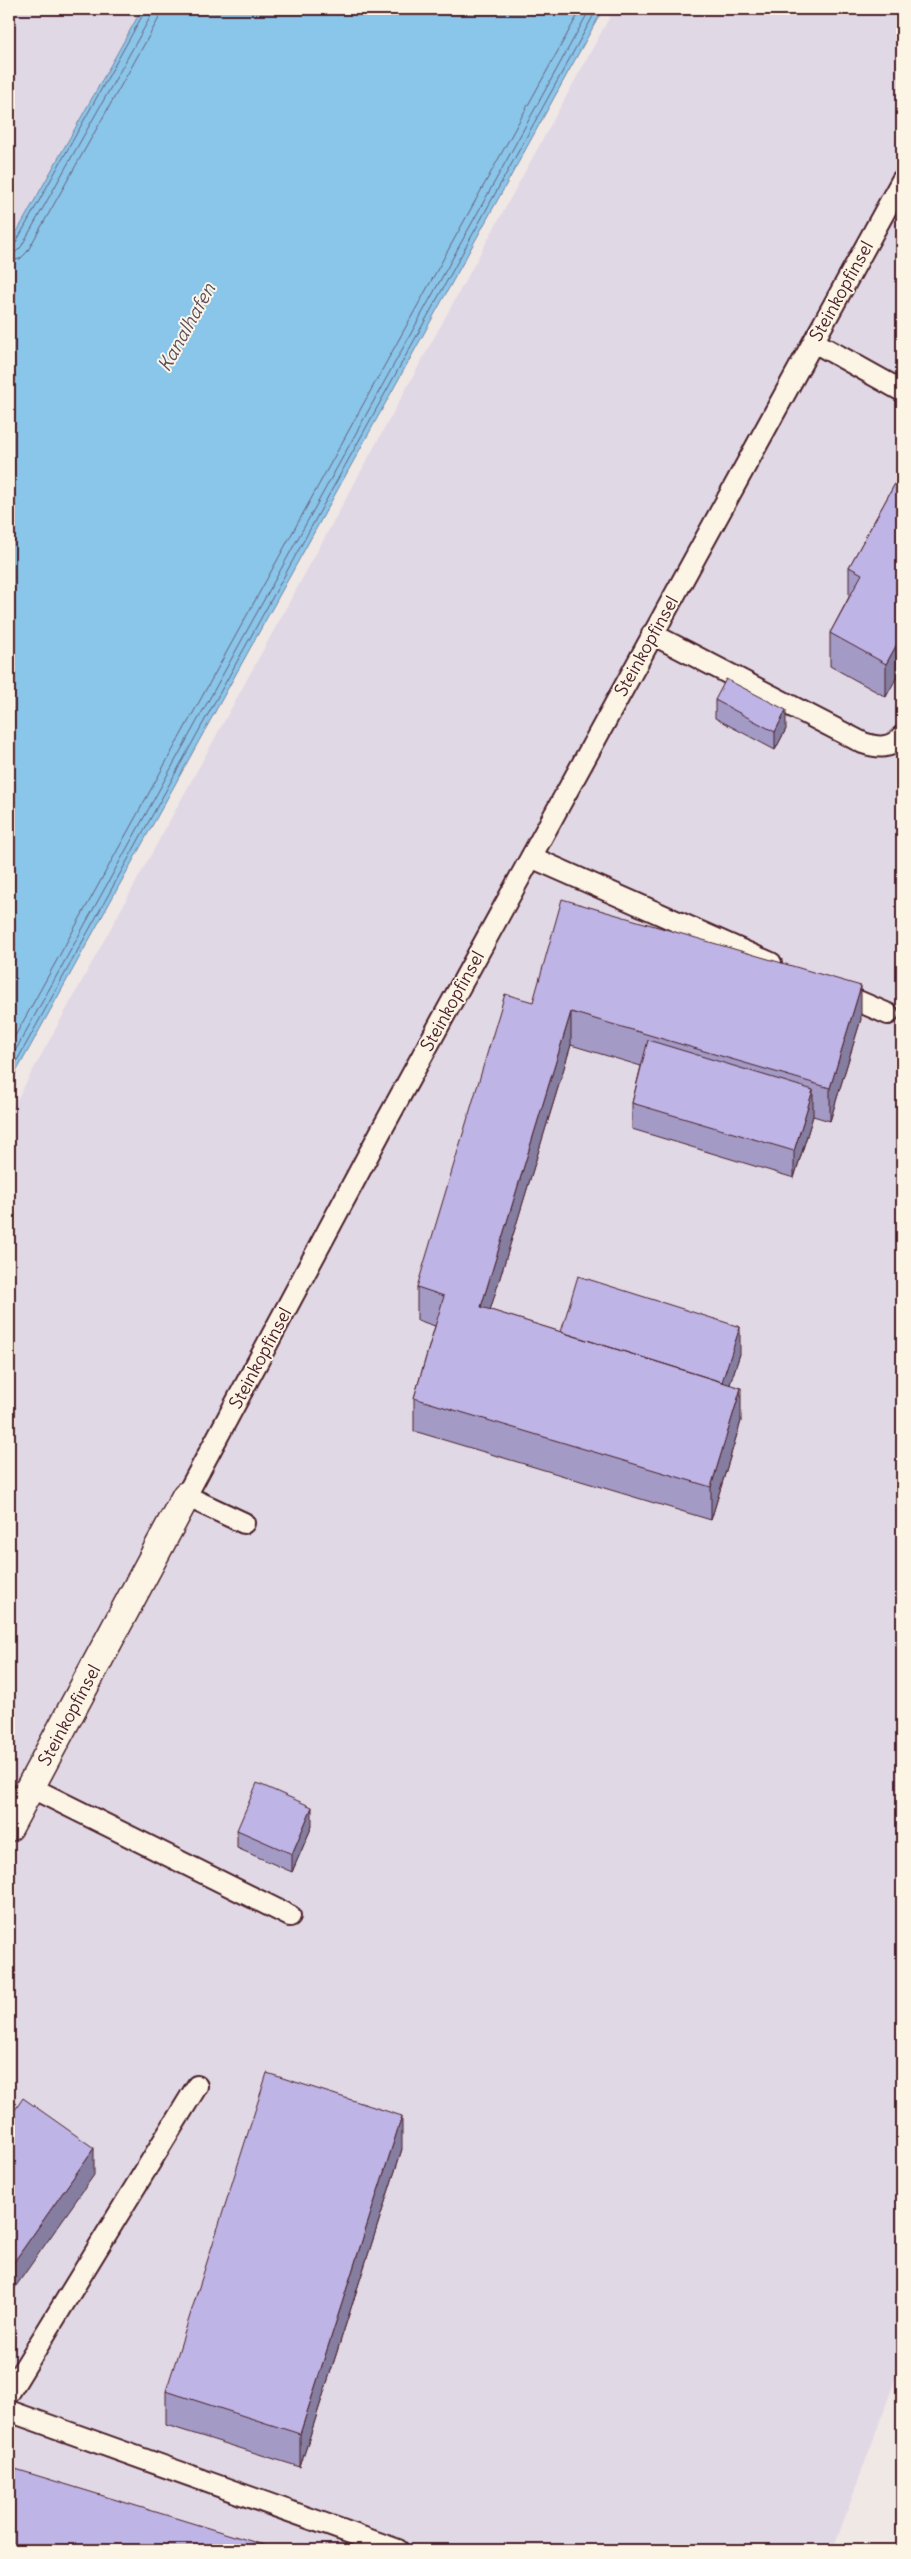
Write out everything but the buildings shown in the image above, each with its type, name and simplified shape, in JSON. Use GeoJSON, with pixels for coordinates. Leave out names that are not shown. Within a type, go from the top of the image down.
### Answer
{"type":"FeatureCollection","features":[{"type":"Feature","properties":{"kind":"street","name":"Steinkopfinsel"},"geometry":{"type":"LineString","coordinates":[[9,1827],[186,1496]]}},
{"type":"Feature","properties":{"kind":"lane","name":"Steinkopfinsel"},"geometry":{"type":"LineString","coordinates":[[186,1496],[652,634],[902,180]]}},
{"type":"Feature","properties":{"kind":"lane"},"geometry":{"type":"LineString","coordinates":[[814,342],[902,391]]}},
{"type":"Feature","properties":{"kind":"lane"},"geometry":{"type":"LineString","coordinates":[[652,634],[863,743],[884,747],[893,744],[902,736]]}},
{"type":"Feature","properties":{"kind":"lane"},"geometry":{"type":"LineString","coordinates":[[531,857],[790,972]]}},
{"type":"Feature","properties":{"kind":"lane"},"geometry":{"type":"LineString","coordinates":[[817,984],[888,1014]]}},
{"type":"Feature","properties":{"kind":"lane"},"geometry":{"type":"LineString","coordinates":[[186,1496],[244,1523]]}},
{"type":"Feature","properties":{"kind":"lane"},"geometry":{"type":"LineString","coordinates":[[30,1787],[290,1916]]}},
{"type":"Feature","properties":{"kind":"lane"},"geometry":{"type":"LineString","coordinates":[[9,2393],[198,2086]]}},
{"type":"Feature","properties":{"kind":"lane"},"geometry":{"type":"LineString","coordinates":[[9,2411],[398,2550]]}},
{"type":"Feature","properties":{"kind":"shaded area"},"geometry":{"type":"Polygon","coordinates":[[[9,9],[142,9],[9,246],[9,9]]]}},
{"type":"Feature","properties":{"kind":"shaded area"},"geometry":{"type":"Polygon","coordinates":[[[614,9],[902,9],[902,2361],[833,2550],[9,2550],[9,1114],[614,9]]]}},
{"type":"Feature","properties":{"kind":"water","name":"Kanalhafen"},"geometry":{"type":"Polygon","coordinates":[[[142,9],[603,9],[9,1085],[9,246],[142,9]]]}}]}
